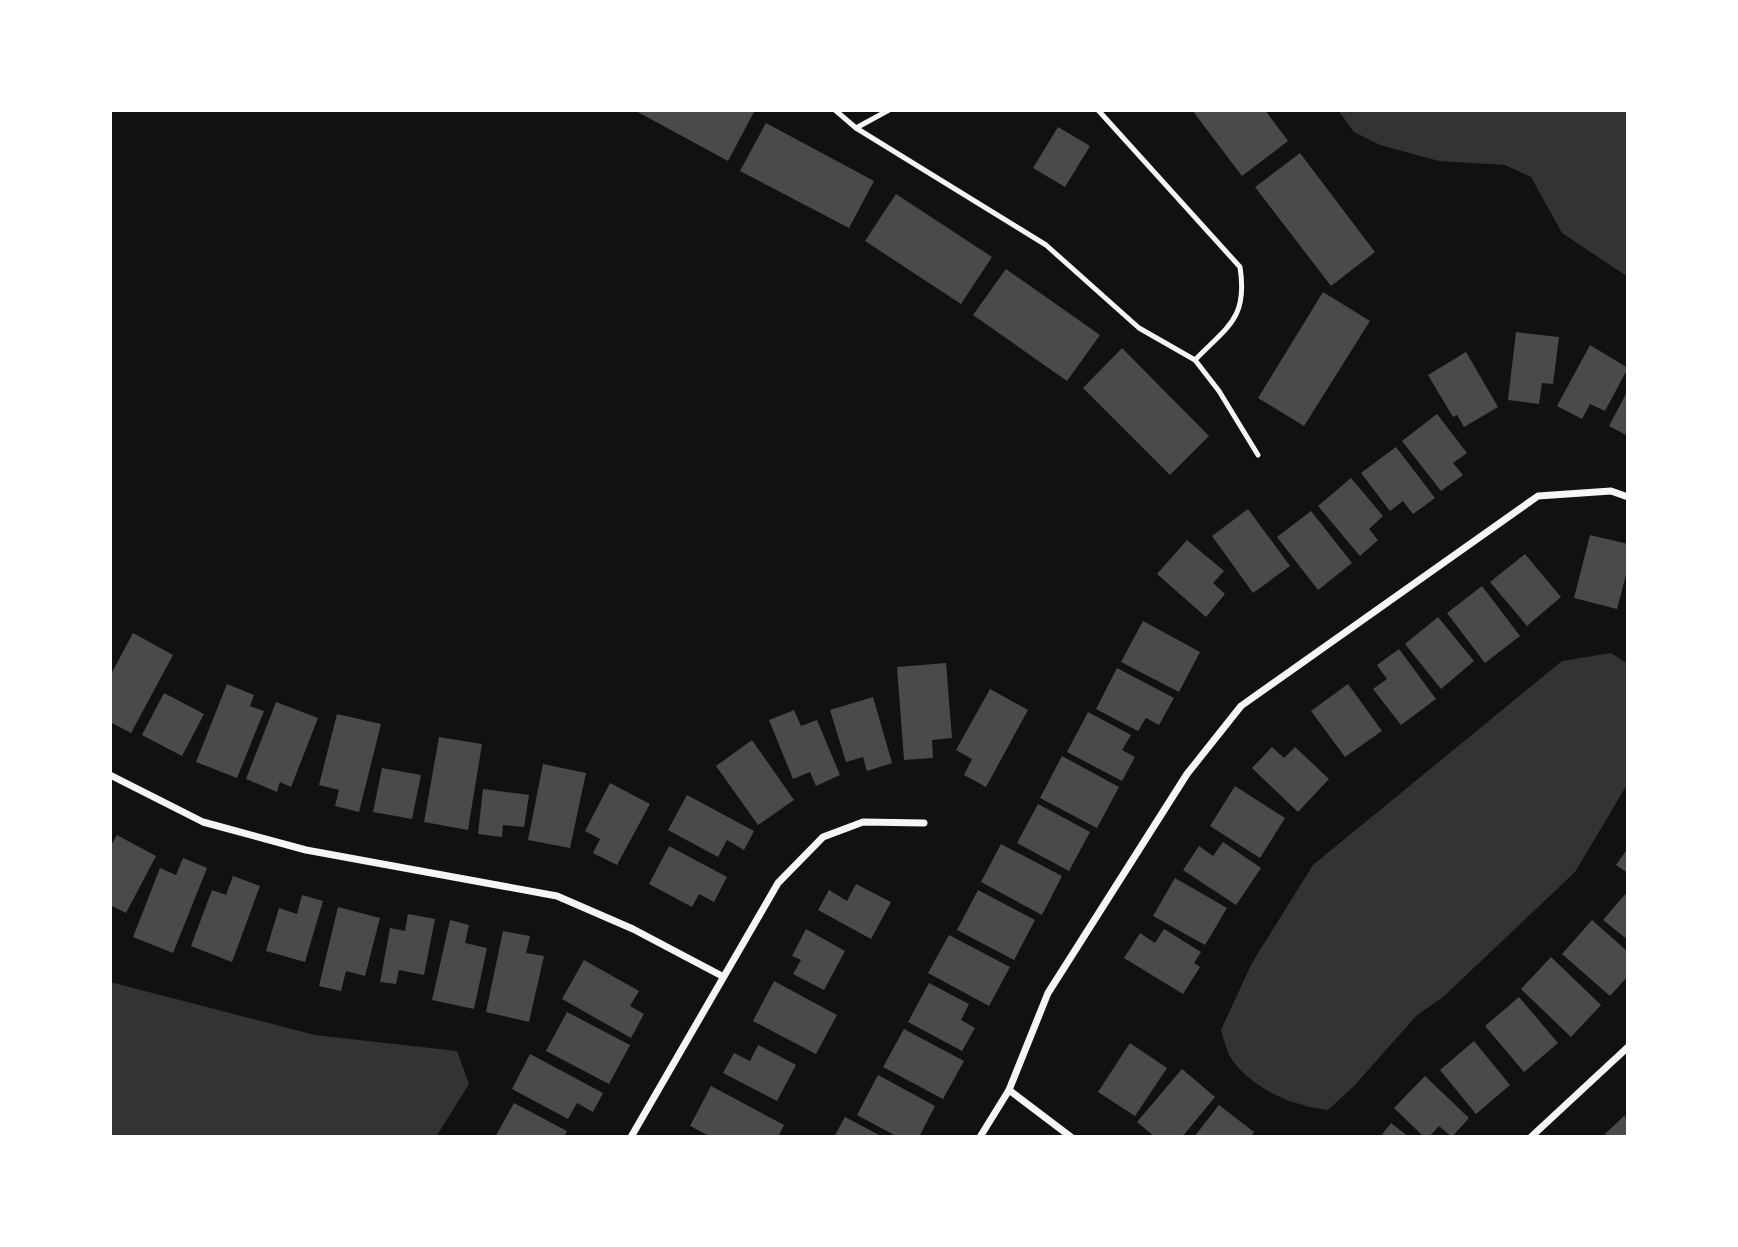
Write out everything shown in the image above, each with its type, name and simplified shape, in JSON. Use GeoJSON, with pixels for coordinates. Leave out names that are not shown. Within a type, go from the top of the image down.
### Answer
{"type":"FeatureCollection","features":[{"type":"Feature","properties":{"kind":"street"},"geometry":{"type":"LineString","coordinates":[[980,1137],[1009,1090],[1048,993],[1187,774],[1241,706],[1538,496],[1611,491],[1628,497]]}},
{"type":"Feature","properties":{"kind":"street"},"geometry":{"type":"LineString","coordinates":[[110,775],[216,826],[306,850],[557,896],[633,929],[722,976]]}},
{"type":"Feature","properties":{"kind":"street"},"geometry":{"type":"LineString","coordinates":[[631,1137],[778,883],[823,838],[863,822],[924,822]]}},
{"type":"Feature","properties":{"kind":"street"},"geometry":{"type":"LineString","coordinates":[[1531,1137],[1628,1047]]}},
{"type":"Feature","properties":{"kind":"street"},"geometry":{"type":"LineString","coordinates":[[1009,1090],[1071,1137]]}},
{"type":"Feature","properties":{"kind":"lane"},"geometry":{"type":"LineString","coordinates":[[835,110],[856,128],[1046,245],[1139,328],[1195,360],[1219,391],[1258,455]]}},
{"type":"Feature","properties":{"kind":"lane"},"geometry":{"type":"LineString","coordinates":[[856,128],[889,110]]}},
{"type":"Feature","properties":{"kind":"lane"},"geometry":{"type":"LineString","coordinates":[[1098,110],[1240,267],[1244,294],[1235,320],[1195,360]]}},
{"type":"Feature","properties":{"kind":"shaded area"},"geometry":{"type":"Polygon","coordinates":[[[1338,110],[1628,110],[1628,277],[1562,233],[1531,177],[1505,165],[1439,161],[1380,145],[1354,132],[1338,110]]]}},
{"type":"Feature","properties":{"kind":"shaded area"},"geometry":{"type":"Polygon","coordinates":[[[1611,653],[1628,664],[1628,783],[1575,872],[1443,997],[1417,1015],[1354,1086],[1328,1110],[1288,1100],[1252,1080],[1231,1058],[1221,1030],[1252,963],[1313,865],[1562,661],[1611,653]]]}},
{"type":"Feature","properties":{"kind":"shaded area"},"geometry":{"type":"Polygon","coordinates":[[[110,982],[315,1035],[457,1051],[469,1084],[436,1137],[110,1137],[110,982]]]}},
{"type":"Feature","properties":{"kind":"building"},"geometry":{"type":"Polygon","coordinates":[[[634,110],[755,110],[728,161],[634,110]]]}},
{"type":"Feature","properties":{"kind":"building"},"geometry":{"type":"Polygon","coordinates":[[[1192,110],[1265,110],[1288,141],[1242,176],[1192,110]]]}},
{"type":"Feature","properties":{"kind":"building"},"geometry":{"type":"Polygon","coordinates":[[[766,123],[874,181],[849,228],[740,171],[766,123]]]}},
{"type":"Feature","properties":{"kind":"building"},"geometry":{"type":"Polygon","coordinates":[[[1058,127],[1090,146],[1065,187],[1033,168],[1058,127]]]}},
{"type":"Feature","properties":{"kind":"building"},"geometry":{"type":"Polygon","coordinates":[[[1300,153],[1375,252],[1331,286],[1255,187],[1300,153]]]}},
{"type":"Feature","properties":{"kind":"building"},"geometry":{"type":"Polygon","coordinates":[[[896,194],[992,257],[961,304],[865,241],[896,194]]]}},
{"type":"Feature","properties":{"kind":"building"},"geometry":{"type":"Polygon","coordinates":[[[1006,269],[1100,335],[1067,381],[973,315],[1006,269]]]}},
{"type":"Feature","properties":{"kind":"building"},"geometry":{"type":"Polygon","coordinates":[[[1323,292],[1370,321],[1304,426],[1258,398],[1323,292]]]}},
{"type":"Feature","properties":{"kind":"building"},"geometry":{"type":"Polygon","coordinates":[[[1516,332],[1559,337],[1553,384],[1542,383],[1539,404],[1508,400],[1516,332]]]}},
{"type":"Feature","properties":{"kind":"building"},"geometry":{"type":"Polygon","coordinates":[[[1590,345],[1628,368],[1605,411],[1590,404],[1582,419],[1557,406],[1590,345]]]}},
{"type":"Feature","properties":{"kind":"building"},"geometry":{"type":"Polygon","coordinates":[[[1122,348],[1209,436],[1170,475],[1083,388],[1122,348]]]}},
{"type":"Feature","properties":{"kind":"building"},"geometry":{"type":"Polygon","coordinates":[[[1466,352],[1498,407],[1464,427],[1457,415],[1453,417],[1428,375],[1466,352]]]}},
{"type":"Feature","properties":{"kind":"building"},"geometry":{"type":"Polygon","coordinates":[[[1628,390],[1628,436],[1609,426],[1628,390]]]}},
{"type":"Feature","properties":{"kind":"building"},"geometry":{"type":"Polygon","coordinates":[[[1437,414],[1467,453],[1453,463],[1463,475],[1441,491],[1402,441],[1437,414]]]}},
{"type":"Feature","properties":{"kind":"building"},"geometry":{"type":"Polygon","coordinates":[[[1396,447],[1435,498],[1413,514],[1403,501],[1390,511],[1361,473],[1396,447]]]}},
{"type":"Feature","properties":{"kind":"building"},"geometry":{"type":"Polygon","coordinates":[[[1351,478],[1383,516],[1369,529],[1378,540],[1360,556],[1318,506],[1351,478]]]}},
{"type":"Feature","properties":{"kind":"building"},"geometry":{"type":"Polygon","coordinates":[[[1248,509],[1290,566],[1253,593],[1212,536],[1248,509]]]}},
{"type":"Feature","properties":{"kind":"building"},"geometry":{"type":"Polygon","coordinates":[[[1311,511],[1352,563],[1318,590],[1277,537],[1311,511]]]}},
{"type":"Feature","properties":{"kind":"building"},"geometry":{"type":"Polygon","coordinates":[[[1590,535],[1628,544],[1628,567],[1617,609],[1574,598],[1590,535]]]}},
{"type":"Feature","properties":{"kind":"building"},"geometry":{"type":"Polygon","coordinates":[[[1187,540],[1224,571],[1213,583],[1225,594],[1206,617],[1157,574],[1187,540]]]}},
{"type":"Feature","properties":{"kind":"building"},"geometry":{"type":"Polygon","coordinates":[[[1525,554],[1561,597],[1527,626],[1490,582],[1525,554]]]}},
{"type":"Feature","properties":{"kind":"building"},"geometry":{"type":"Polygon","coordinates":[[[1482,586],[1520,636],[1485,663],[1447,613],[1482,586]]]}},
{"type":"Feature","properties":{"kind":"building"},"geometry":{"type":"Polygon","coordinates":[[[1438,617],[1474,661],[1441,689],[1405,644],[1438,617]]]}},
{"type":"Feature","properties":{"kind":"building"},"geometry":{"type":"Polygon","coordinates":[[[1143,621],[1200,652],[1179,692],[1121,662],[1143,621]]]}},
{"type":"Feature","properties":{"kind":"building"},"geometry":{"type":"Polygon","coordinates":[[[133,633],[173,655],[131,733],[110,722],[110,676],[133,633]]]}},
{"type":"Feature","properties":{"kind":"building"},"geometry":{"type":"Polygon","coordinates":[[[1399,649],[1436,699],[1401,725],[1373,689],[1387,679],[1377,665],[1399,649]]]}},
{"type":"Feature","properties":{"kind":"building"},"geometry":{"type":"Polygon","coordinates":[[[946,663],[952,738],[932,740],[933,758],[904,760],[897,667],[946,663]]]}},
{"type":"Feature","properties":{"kind":"building"},"geometry":{"type":"Polygon","coordinates":[[[1117,668],[1174,698],[1159,725],[1146,718],[1138,731],[1096,709],[1117,668]]]}},
{"type":"Feature","properties":{"kind":"building"},"geometry":{"type":"Polygon","coordinates":[[[227,684],[254,695],[250,706],[264,711],[237,778],[196,762],[227,684]]]}},
{"type":"Feature","properties":{"kind":"building"},"geometry":{"type":"Polygon","coordinates":[[[1348,684],[1382,731],[1345,757],[1311,711],[1348,684]]]}},
{"type":"Feature","properties":{"kind":"building"},"geometry":{"type":"Polygon","coordinates":[[[990,689],[1028,710],[986,787],[964,775],[972,759],[956,750],[990,689]]]}},
{"type":"Feature","properties":{"kind":"building"},"geometry":{"type":"Polygon","coordinates":[[[164,693],[204,714],[182,756],[142,735],[164,693]]]}},
{"type":"Feature","properties":{"kind":"building"},"geometry":{"type":"Polygon","coordinates":[[[873,697],[892,763],[867,771],[863,757],[846,762],[830,710],[873,697]]]}},
{"type":"Feature","properties":{"kind":"building"},"geometry":{"type":"Polygon","coordinates":[[[276,702],[318,718],[291,787],[280,782],[277,792],[246,779],[276,702]]]}},
{"type":"Feature","properties":{"kind":"building"},"geometry":{"type":"Polygon","coordinates":[[[794,710],[801,726],[817,720],[840,775],[816,786],[810,772],[793,779],[769,720],[794,710]]]}},
{"type":"Feature","properties":{"kind":"building"},"geometry":{"type":"Polygon","coordinates":[[[1088,712],[1131,735],[1122,750],[1135,757],[1122,781],[1067,752],[1088,712]]]}},
{"type":"Feature","properties":{"kind":"building"},"geometry":{"type":"Polygon","coordinates":[[[337,714],[381,724],[359,812],[335,806],[339,790],[319,785],[337,714]]]}},
{"type":"Feature","properties":{"kind":"building"},"geometry":{"type":"Polygon","coordinates":[[[439,737],[482,744],[468,830],[424,822],[439,737]]]}},
{"type":"Feature","properties":{"kind":"building"},"geometry":{"type":"Polygon","coordinates":[[[752,740],[794,800],[758,825],[716,766],[752,740]]]}},
{"type":"Feature","properties":{"kind":"building"},"geometry":{"type":"Polygon","coordinates":[[[1272,747],[1284,758],[1295,747],[1329,779],[1298,812],[1252,768],[1272,747]]]}},
{"type":"Feature","properties":{"kind":"building"},"geometry":{"type":"Polygon","coordinates":[[[1062,756],[1119,787],[1097,828],[1040,798],[1062,756]]]}},
{"type":"Feature","properties":{"kind":"building"},"geometry":{"type":"Polygon","coordinates":[[[543,764],[586,773],[570,848],[528,840],[543,764]]]}},
{"type":"Feature","properties":{"kind":"building"},"geometry":{"type":"Polygon","coordinates":[[[382,768],[421,775],[412,819],[373,812],[382,768]]]}},
{"type":"Feature","properties":{"kind":"building"},"geometry":{"type":"Polygon","coordinates":[[[610,783],[650,804],[617,865],[593,853],[600,839],[585,831],[610,783]]]}},
{"type":"Feature","properties":{"kind":"building"},"geometry":{"type":"Polygon","coordinates":[[[1235,786],[1285,818],[1260,858],[1210,826],[1235,786]]]}},
{"type":"Feature","properties":{"kind":"building"},"geometry":{"type":"Polygon","coordinates":[[[483,789],[529,795],[524,827],[503,825],[502,837],[478,834],[483,789]]]}},
{"type":"Feature","properties":{"kind":"building"},"geometry":{"type":"Polygon","coordinates":[[[687,795],[754,831],[744,850],[727,840],[718,857],[668,830],[687,795]]]}},
{"type":"Feature","properties":{"kind":"building"},"geometry":{"type":"Polygon","coordinates":[[[1038,804],[1090,832],[1069,871],[1017,843],[1038,804]]]}},
{"type":"Feature","properties":{"kind":"building"},"geometry":{"type":"Polygon","coordinates":[[[117,835],[156,856],[126,913],[110,905],[110,847],[117,835]]]}},
{"type":"Feature","properties":{"kind":"building"},"geometry":{"type":"Polygon","coordinates":[[[1223,842],[1261,868],[1236,905],[1183,870],[1199,846],[1213,856],[1223,842]]]}},
{"type":"Feature","properties":{"kind":"building"},"geometry":{"type":"Polygon","coordinates":[[[1001,844],[1062,876],[1042,915],[981,882],[1001,844]]]}},
{"type":"Feature","properties":{"kind":"building"},"geometry":{"type":"Polygon","coordinates":[[[669,846],[727,877],[714,902],[699,894],[692,907],[649,884],[669,846]]]}},
{"type":"Feature","properties":{"kind":"building"},"geometry":{"type":"Polygon","coordinates":[[[1628,848],[1628,873],[1616,865],[1628,848]]]}},
{"type":"Feature","properties":{"kind":"building"},"geometry":{"type":"Polygon","coordinates":[[[183,858],[207,868],[173,953],[133,937],[160,868],[176,875],[183,858]]]}},
{"type":"Feature","properties":{"kind":"building"},"geometry":{"type":"Polygon","coordinates":[[[233,876],[260,886],[232,962],[191,946],[212,890],[226,895],[233,876]]]}},
{"type":"Feature","properties":{"kind":"building"},"geometry":{"type":"Polygon","coordinates":[[[1175,878],[1227,908],[1205,945],[1153,916],[1175,878]]]}},
{"type":"Feature","properties":{"kind":"building"},"geometry":{"type":"Polygon","coordinates":[[[856,884],[891,902],[871,939],[818,910],[829,890],[847,901],[856,884]]]}},
{"type":"Feature","properties":{"kind":"building"},"geometry":{"type":"Polygon","coordinates":[[[978,890],[1035,920],[1014,960],[957,930],[978,890]]]}},
{"type":"Feature","properties":{"kind":"building"},"geometry":{"type":"Polygon","coordinates":[[[1628,891],[1628,940],[1603,920],[1628,891]]]}},
{"type":"Feature","properties":{"kind":"building"},"geometry":{"type":"Polygon","coordinates":[[[302,895],[323,901],[305,962],[266,951],[279,908],[297,914],[302,895]]]}},
{"type":"Feature","properties":{"kind":"building"},"geometry":{"type":"Polygon","coordinates":[[[338,907],[380,918],[365,976],[346,971],[341,991],[319,986],[338,907]]]}},
{"type":"Feature","properties":{"kind":"building"},"geometry":{"type":"Polygon","coordinates":[[[408,914],[435,919],[424,975],[399,970],[396,984],[380,982],[390,928],[405,931],[408,914]]]}},
{"type":"Feature","properties":{"kind":"building"},"geometry":{"type":"Polygon","coordinates":[[[450,920],[469,925],[465,943],[487,948],[474,1009],[432,1000],[450,920]]]}},
{"type":"Feature","properties":{"kind":"building"},"geometry":{"type":"Polygon","coordinates":[[[1592,920],[1628,952],[1628,976],[1610,996],[1562,954],[1592,920]]]}},
{"type":"Feature","properties":{"kind":"building"},"geometry":{"type":"Polygon","coordinates":[[[806,929],[845,951],[824,990],[793,974],[801,960],[792,956],[806,929]]]}},
{"type":"Feature","properties":{"kind":"building"},"geometry":{"type":"Polygon","coordinates":[[[1164,929],[1201,952],[1194,963],[1200,967],[1183,994],[1124,958],[1140,933],[1155,943],[1164,929]]]}},
{"type":"Feature","properties":{"kind":"building"},"geometry":{"type":"Polygon","coordinates":[[[503,931],[530,936],[526,953],[544,956],[529,1022],[486,1012],[503,931]]]}},
{"type":"Feature","properties":{"kind":"building"},"geometry":{"type":"Polygon","coordinates":[[[949,935],[1010,967],[989,1006],[928,973],[949,935]]]}},
{"type":"Feature","properties":{"kind":"building"},"geometry":{"type":"Polygon","coordinates":[[[1551,957],[1601,1005],[1571,1037],[1521,989],[1551,957]]]}},
{"type":"Feature","properties":{"kind":"building"},"geometry":{"type":"Polygon","coordinates":[[[584,960],[639,991],[630,1006],[644,1014],[631,1038],[562,999],[584,960]]]}},
{"type":"Feature","properties":{"kind":"building"},"geometry":{"type":"Polygon","coordinates":[[[774,981],[837,1015],[816,1054],[753,1021],[774,981]]]}},
{"type":"Feature","properties":{"kind":"building"},"geometry":{"type":"Polygon","coordinates":[[[929,983],[969,1004],[961,1020],[975,1028],[962,1051],[908,1022],[929,983]]]}},
{"type":"Feature","properties":{"kind":"building"},"geometry":{"type":"Polygon","coordinates":[[[1519,997],[1558,1043],[1524,1072],[1485,1026],[1519,997]]]}},
{"type":"Feature","properties":{"kind":"building"},"geometry":{"type":"Polygon","coordinates":[[[567,1012],[630,1045],[609,1084],[546,1051],[567,1012]]]}},
{"type":"Feature","properties":{"kind":"building"},"geometry":{"type":"Polygon","coordinates":[[[904,1029],[964,1061],[943,1099],[883,1067],[904,1029]]]}},
{"type":"Feature","properties":{"kind":"building"},"geometry":{"type":"Polygon","coordinates":[[[1474,1041],[1510,1085],[1476,1114],[1440,1070],[1474,1041]]]}},
{"type":"Feature","properties":{"kind":"building"},"geometry":{"type":"Polygon","coordinates":[[[1130,1043],[1167,1068],[1135,1116],[1098,1092],[1130,1043]]]}},
{"type":"Feature","properties":{"kind":"building"},"geometry":{"type":"Polygon","coordinates":[[[758,1045],[796,1065],[777,1101],[723,1073],[734,1053],[750,1061],[758,1045]]]}},
{"type":"Feature","properties":{"kind":"building"},"geometry":{"type":"Polygon","coordinates":[[[530,1054],[603,1093],[593,1112],[577,1103],[568,1119],[512,1089],[530,1054]]]}},
{"type":"Feature","properties":{"kind":"building"},"geometry":{"type":"Polygon","coordinates":[[[1182,1069],[1215,1097],[1182,1137],[1155,1137],[1137,1122],[1182,1069]]]}},
{"type":"Feature","properties":{"kind":"building"},"geometry":{"type":"Polygon","coordinates":[[[878,1075],[935,1106],[919,1137],[898,1137],[857,1115],[878,1075]]]}},
{"type":"Feature","properties":{"kind":"building"},"geometry":{"type":"Polygon","coordinates":[[[1425,1076],[1469,1118],[1452,1137],[1439,1126],[1429,1137],[1424,1137],[1394,1108],[1425,1076]]]}},
{"type":"Feature","properties":{"kind":"building"},"geometry":{"type":"Polygon","coordinates":[[[711,1086],[784,1125],[778,1137],[711,1137],[690,1126],[711,1086]]]}},
{"type":"Feature","properties":{"kind":"building"},"geometry":{"type":"Polygon","coordinates":[[[514,1103],[567,1131],[564,1137],[495,1137],[514,1103]]]}},
{"type":"Feature","properties":{"kind":"building"},"geometry":{"type":"Polygon","coordinates":[[[1219,1105],[1254,1132],[1251,1137],[1194,1137],[1219,1105]]]}},
{"type":"Feature","properties":{"kind":"building"},"geometry":{"type":"Polygon","coordinates":[[[1625,1115],[1628,1137],[1608,1137],[1605,1134],[1625,1115]]]}},
{"type":"Feature","properties":{"kind":"building"},"geometry":{"type":"Polygon","coordinates":[[[845,1117],[883,1137],[834,1137],[845,1117]]]}},
{"type":"Feature","properties":{"kind":"building"},"geometry":{"type":"Polygon","coordinates":[[[1391,1123],[1409,1137],[1380,1137],[1391,1123]]]}}]}
